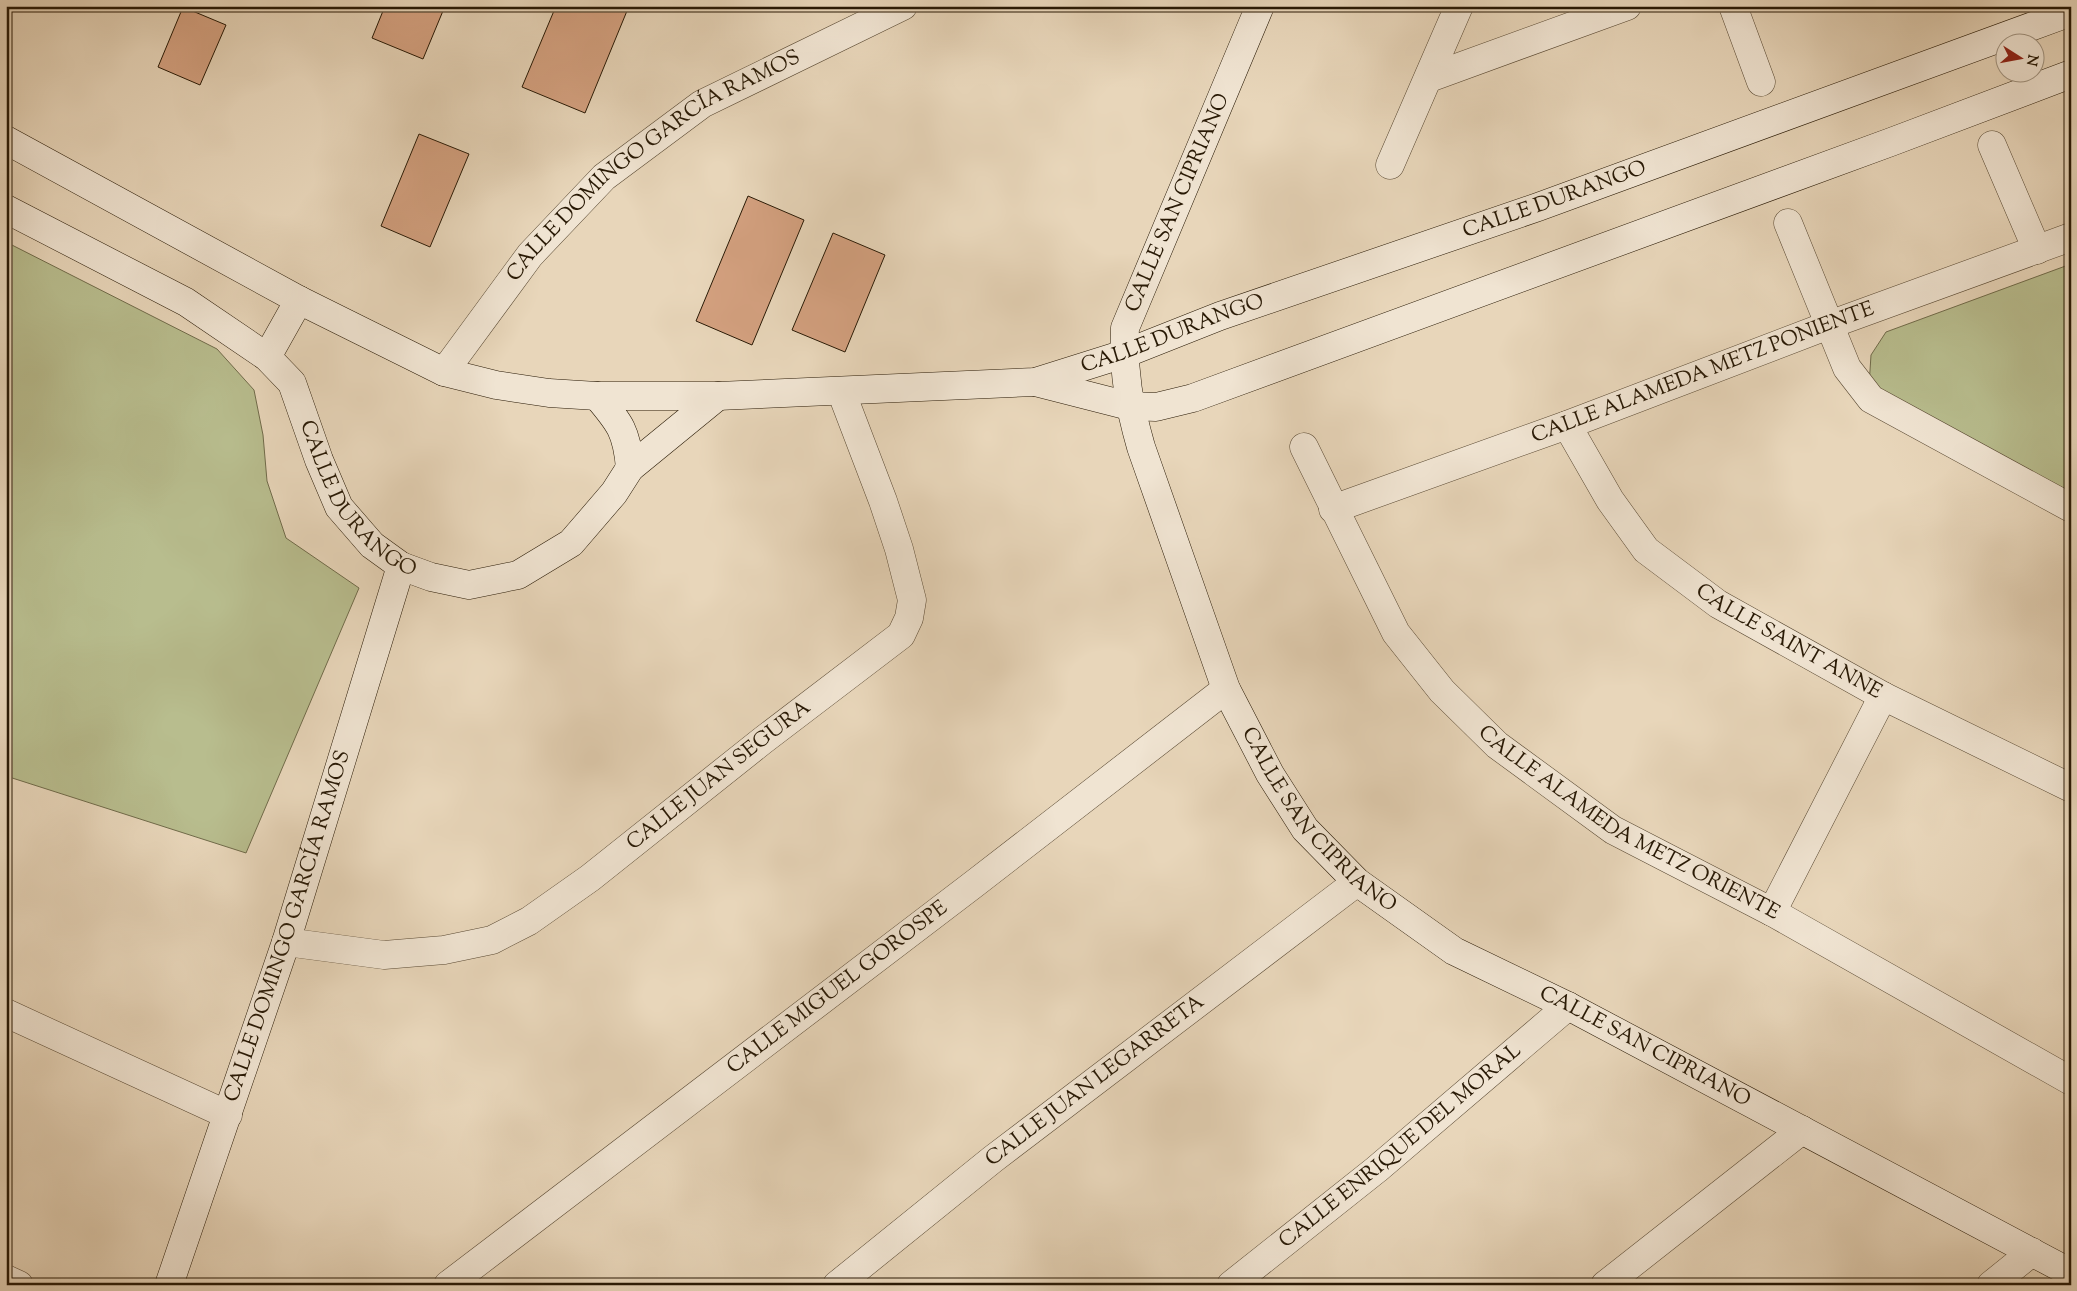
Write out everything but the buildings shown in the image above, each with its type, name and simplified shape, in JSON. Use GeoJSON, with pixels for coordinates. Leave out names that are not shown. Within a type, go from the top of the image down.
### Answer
{"type":"FeatureCollection","features":[{"type":"Feature","properties":{"kind":"street","name":"CALLE DOMINGO GARCÍA RAMOS"},"geometry":{"type":"LineString","coordinates":[[444,372],[530,255],[604,177],[702,104],[866,12],[903,6]]}},
{"type":"Feature","properties":{"kind":"street","name":"CALLE SAN CIPRIANO"},"geometry":{"type":"LineString","coordinates":[[1260,6],[1125,328],[1124,354],[1129,406],[1141,447],[1226,689],[1270,774],[1305,829],[1357,882],[1454,951],[1568,1006],[2071,1273]]}},
{"type":"Feature","properties":{"kind":"street"},"geometry":{"type":"LineString","coordinates":[[1390,165],[1459,6]]}},
{"type":"Feature","properties":{"kind":"street"},"geometry":{"type":"LineString","coordinates":[[1429,78],[1627,6]]}},
{"type":"Feature","properties":{"kind":"street"},"geometry":{"type":"LineString","coordinates":[[1733,6],[1761,82]]}},
{"type":"Feature","properties":{"kind":"street","name":"CALLE DURANGO"},"geometry":{"type":"LineString","coordinates":[[6,140],[300,300],[444,372],[496,385],[549,393],[597,396],[718,396],[1035,382],[1124,354],[1220,316],[1538,207],[2071,12]]}},
{"type":"Feature","properties":{"kind":"street","name":"CALLE DURANGO"},"geometry":{"type":"LineString","coordinates":[[1035,382],[1129,406],[1156,407],[1193,398],[2071,74]]}},
{"type":"Feature","properties":{"kind":"street"},"geometry":{"type":"LineString","coordinates":[[1992,145],[2037,250]]}},
{"type":"Feature","properties":{"kind":"street","name":"CALLE DURANGO"},"geometry":{"type":"LineString","coordinates":[[6,209],[186,302],[267,357],[292,383],[319,460],[339,507],[372,545],[401,566],[432,578],[469,585],[518,575],[571,544],[614,493],[630,468],[718,396]]}},
{"type":"Feature","properties":{"kind":"street"},"geometry":{"type":"LineString","coordinates":[[1788,223],[1846,368],[1871,399],[2071,508]]}},
{"type":"Feature","properties":{"kind":"street","name":"CALLE ALAMEDA METZ PONIENTE"},"geometry":{"type":"LineString","coordinates":[[1333,509],[1567,425],[1829,325],[2071,237]]}},
{"type":"Feature","properties":{"kind":"street"},"geometry":{"type":"LineString","coordinates":[[267,357],[300,300]]}},
{"type":"Feature","properties":{"kind":"street","name":"CALLE JUAN SEGURA"},"geometry":{"type":"LineString","coordinates":[[286,942],[384,955],[444,950],[492,940],[530,921],[590,878],[762,741],[901,635],[909,618],[912,600],[899,549],[883,501],[841,391]]}},
{"type":"Feature","properties":{"kind":"street"},"geometry":{"type":"LineString","coordinates":[[597,396],[623,430],[628,447],[630,468]]}},
{"type":"Feature","properties":{"kind":"street","name":"CALLE SAINT ANNE"},"geometry":{"type":"LineString","coordinates":[[1567,425],[1610,500],[1646,550],[1718,604],[1883,696],[2071,788]]}},
{"type":"Feature","properties":{"kind":"street","name":"CALLE ALAMEDA METZ ORIENTE"},"geometry":{"type":"LineString","coordinates":[[1304,447],[1396,633],[1442,691],[1497,745],[1614,830],[1772,912],[2071,1080]]}},
{"type":"Feature","properties":{"kind":"street","name":"CALLE DOMINGO GARCÍA RAMOS"},"geometry":{"type":"LineString","coordinates":[[169,1285],[286,942],[401,566]]}},
{"type":"Feature","properties":{"kind":"street","name":"CALLE MIGUEL GOROSPE"},"geometry":{"type":"LineString","coordinates":[[448,1285],[1226,689]]}},
{"type":"Feature","properties":{"kind":"street"},"geometry":{"type":"LineString","coordinates":[[1772,912],[1883,696]]}},
{"type":"Feature","properties":{"kind":"street","name":"CALLE JUAN LEGARRETA"},"geometry":{"type":"LineString","coordinates":[[837,1285],[993,1159],[1357,882]]}},
{"type":"Feature","properties":{"kind":"street","name":"CALLE ENRIQUE DEL MORAL"},"geometry":{"type":"LineString","coordinates":[[1231,1285],[1377,1169],[1568,1006]]}},
{"type":"Feature","properties":{"kind":"street"},"geometry":{"type":"LineString","coordinates":[[6,1013],[228,1115]]}},
{"type":"Feature","properties":{"kind":"street"},"geometry":{"type":"LineString","coordinates":[[1605,1285],[1802,1130]]}},
{"type":"Feature","properties":{"kind":"street"},"geometry":{"type":"LineString","coordinates":[[1991,1285],[2032,1252]]}},
{"type":"Feature","properties":{"kind":"street"},"geometry":{"type":"LineString","coordinates":[[6,1279],[18,1285]]}},
{"type":"Feature","properties":{"kind":"green space"},"geometry":{"type":"Polygon","coordinates":[[[6,242],[217,349],[254,390],[263,435],[267,481],[286,538],[359,588],[246,853],[6,776],[6,242]]]}},
{"type":"Feature","properties":{"kind":"green space"},"geometry":{"type":"Polygon","coordinates":[[[2071,264],[2071,492],[1869,386],[1871,355],[1886,332],[2071,264]]]}}]}
